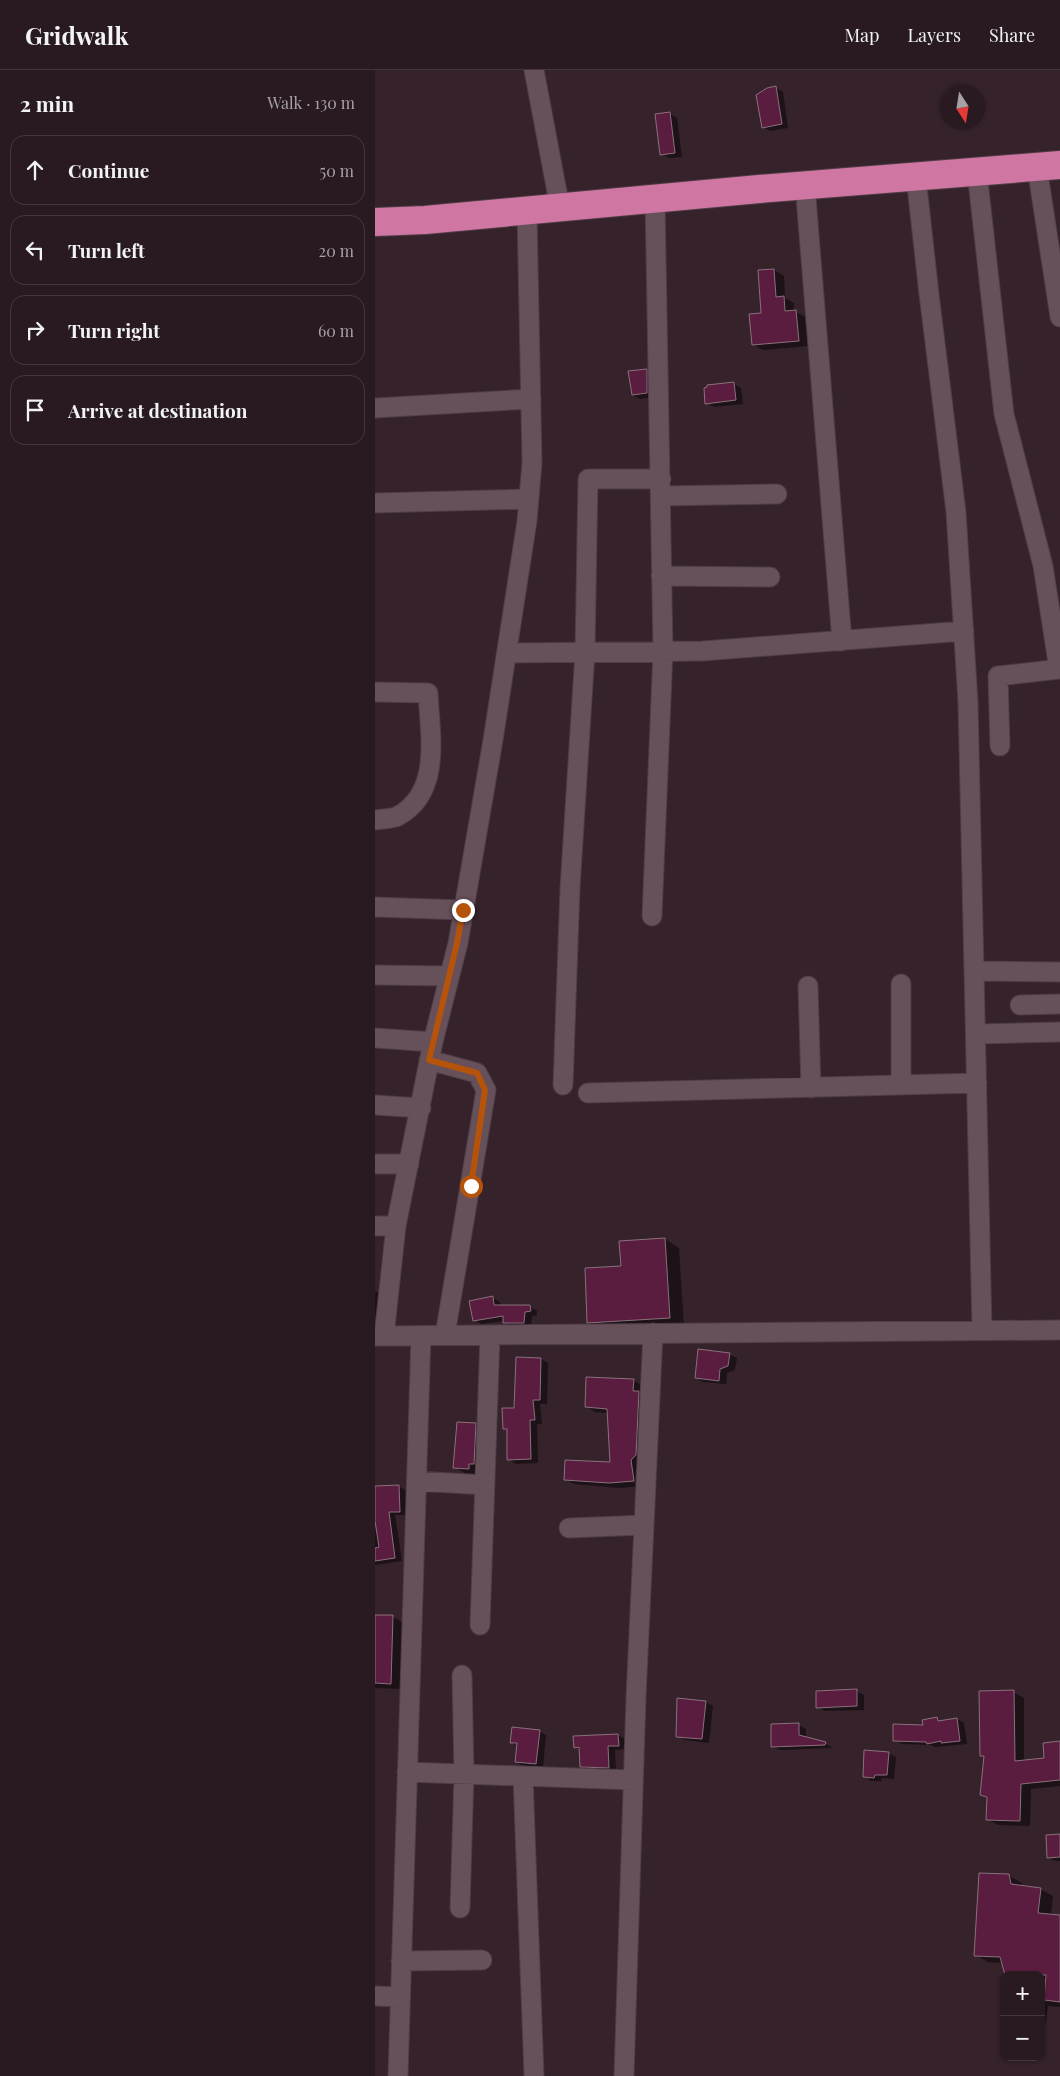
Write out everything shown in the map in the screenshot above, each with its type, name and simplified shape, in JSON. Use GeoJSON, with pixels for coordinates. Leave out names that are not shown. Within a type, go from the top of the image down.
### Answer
{"type":"FeatureCollection","features":[{"type":"Feature","properties":{"kind":"highway"},"geometry":{"type":"LineString","coordinates":[[375,222],[425,220],[1049,166]]}},
{"type":"Feature","properties":{"kind":"street"},"geometry":{"type":"LineString","coordinates":[[534,70],[560,208]]}},
{"type":"Feature","properties":{"kind":"street"},"geometry":{"type":"LineString","coordinates":[[1049,166],[1060,318]]}},
{"type":"Feature","properties":{"kind":"street"},"geometry":{"type":"LineString","coordinates":[[977,172],[1004,414],[1043,566],[1059,669],[997,676],[1000,746]]}},
{"type":"Feature","properties":{"kind":"street"},"geometry":{"type":"LineString","coordinates":[[916,177],[956,512],[964,631],[968,702],[982,1330]]}},
{"type":"Feature","properties":{"kind":"street"},"geometry":{"type":"LineString","coordinates":[[805,186],[842,640]]}},
{"type":"Feature","properties":{"kind":"street"},"geometry":{"type":"LineString","coordinates":[[652,916],[663,651],[655,199]]}},
{"type":"Feature","properties":{"kind":"street"},"geometry":{"type":"LineString","coordinates":[[527,211],[532,463],[529,499],[507,653],[463,910],[382,1284],[379,1336],[1060,1330]]}},
{"type":"Feature","properties":{"kind":"street"},"geometry":{"type":"LineString","coordinates":[[375,408],[531,400]]}},
{"type":"Feature","properties":{"kind":"street"},"geometry":{"type":"LineString","coordinates":[[563,1085],[570,888],[585,652],[589,479],[661,488],[777,494]]}},
{"type":"Feature","properties":{"kind":"street"},"geometry":{"type":"LineString","coordinates":[[375,503],[529,499]]}},
{"type":"Feature","properties":{"kind":"street"},"geometry":{"type":"LineString","coordinates":[[661,576],[770,577]]}},
{"type":"Feature","properties":{"kind":"street"},"geometry":{"type":"LineString","coordinates":[[507,653],[703,651],[964,631]]}},
{"type":"Feature","properties":{"kind":"street"},"geometry":{"type":"LineString","coordinates":[[375,692],[428,692],[430,750],[428,780],[418,800],[397,817],[375,820]]}},
{"type":"Feature","properties":{"kind":"street"},"geometry":{"type":"LineString","coordinates":[[375,907],[463,910]]}},
{"type":"Feature","properties":{"kind":"street"},"geometry":{"type":"LineString","coordinates":[[974,972],[1060,972]]}},
{"type":"Feature","properties":{"kind":"street"},"geometry":{"type":"LineString","coordinates":[[375,975],[448,976]]}},
{"type":"Feature","properties":{"kind":"street"},"geometry":{"type":"LineString","coordinates":[[901,984],[901,1085]]}},
{"type":"Feature","properties":{"kind":"street"},"geometry":{"type":"LineString","coordinates":[[808,986],[811,1088]]}},
{"type":"Feature","properties":{"kind":"street"},"geometry":{"type":"LineString","coordinates":[[1020,1005],[1060,1004]]}},
{"type":"Feature","properties":{"kind":"street"},"geometry":{"type":"LineString","coordinates":[[976,1034],[1060,1032]]}},
{"type":"Feature","properties":{"kind":"street"},"geometry":{"type":"LineString","coordinates":[[375,1038],[431,1051],[477,1073],[485,1090],[445,1336]]}},
{"type":"Feature","properties":{"kind":"street"},"geometry":{"type":"LineString","coordinates":[[588,1093],[977,1083]]}},
{"type":"Feature","properties":{"kind":"street"},"geometry":{"type":"LineString","coordinates":[[375,1105],[421,1108]]}},
{"type":"Feature","properties":{"kind":"street"},"geometry":{"type":"LineString","coordinates":[[375,1164],[409,1164]]}},
{"type":"Feature","properties":{"kind":"street"},"geometry":{"type":"LineString","coordinates":[[375,1226],[396,1226]]}},
{"type":"Feature","properties":{"kind":"street"},"geometry":{"type":"LineString","coordinates":[[624,2076],[633,1780],[653,1333]]}},
{"type":"Feature","properties":{"kind":"street"},"geometry":{"type":"LineString","coordinates":[[480,1625],[491,1335]]}},
{"type":"Feature","properties":{"kind":"street"},"geometry":{"type":"LineString","coordinates":[[398,2076],[421,1336]]}},
{"type":"Feature","properties":{"kind":"street"},"geometry":{"type":"LineString","coordinates":[[417,1481],[485,1485]]}},
{"type":"Feature","properties":{"kind":"street"},"geometry":{"type":"LineString","coordinates":[[569,1528],[644,1525]]}},
{"type":"Feature","properties":{"kind":"street"},"geometry":{"type":"LineString","coordinates":[[460,1908],[464,1774],[462,1675]]}},
{"type":"Feature","properties":{"kind":"street"},"geometry":{"type":"LineString","coordinates":[[407,1772],[633,1780]]}},
{"type":"Feature","properties":{"kind":"street"},"geometry":{"type":"LineString","coordinates":[[523,1776],[535,2076]]}},
{"type":"Feature","properties":{"kind":"street"},"geometry":{"type":"LineString","coordinates":[[401,1961],[482,1960]]}},
{"type":"Feature","properties":{"kind":"street"},"geometry":{"type":"LineString","coordinates":[[375,1996],[400,1997]]}},
{"type":"Feature","properties":{"kind":"building"},"geometry":{"type":"Polygon","coordinates":[[[776,86],[782,124],[762,128],[756,95],[767,88],[776,86]]]}},
{"type":"Feature","properties":{"kind":"building"},"geometry":{"type":"Polygon","coordinates":[[[670,112],[675,153],[660,155],[655,114],[670,112]]]}},
{"type":"Feature","properties":{"kind":"building"},"geometry":{"type":"Polygon","coordinates":[[[774,269],[776,297],[784,296],[785,311],[796,310],[799,341],[752,345],[749,314],[761,313],[758,270],[774,269]]]}},
{"type":"Feature","properties":{"kind":"building"},"geometry":{"type":"Polygon","coordinates":[[[647,369],[647,393],[632,395],[628,371],[647,369]]]}},
{"type":"Feature","properties":{"kind":"building"},"geometry":{"type":"Polygon","coordinates":[[[734,382],[736,400],[705,404],[704,388],[707,385],[734,382]]]}},
{"type":"Feature","properties":{"kind":"building"},"geometry":{"type":"Polygon","coordinates":[[[665,1238],[670,1318],[587,1323],[585,1268],[621,1266],[619,1241],[665,1238]]]}},
{"type":"Feature","properties":{"kind":"building"},"geometry":{"type":"Polygon","coordinates":[[[493,1296],[494,1305],[530,1305],[531,1311],[525,1312],[524,1323],[503,1323],[503,1316],[473,1321],[469,1301],[493,1296]]]}},
{"type":"Feature","properties":{"kind":"building"},"geometry":{"type":"Polygon","coordinates":[[[698,1349],[730,1353],[728,1366],[720,1369],[719,1381],[695,1378],[698,1349]]]}},
{"type":"Feature","properties":{"kind":"building"},"geometry":{"type":"Polygon","coordinates":[[[516,1357],[541,1358],[540,1400],[533,1400],[535,1420],[530,1420],[531,1459],[507,1460],[507,1429],[503,1429],[502,1408],[514,1408],[516,1357]]]}},
{"type":"Feature","properties":{"kind":"building"},"geometry":{"type":"Polygon","coordinates":[[[586,1377],[634,1379],[633,1391],[639,1391],[636,1455],[631,1460],[634,1481],[609,1483],[564,1480],[565,1460],[610,1462],[607,1409],[585,1407],[586,1377]]]}},
{"type":"Feature","properties":{"kind":"building"},"geometry":{"type":"Polygon","coordinates":[[[457,1422],[476,1423],[474,1464],[469,1464],[469,1469],[453,1468],[457,1422]]]}},
{"type":"Feature","properties":{"kind":"building"},"geometry":{"type":"Polygon","coordinates":[[[399,1485],[400,1512],[389,1512],[395,1558],[375,1561],[375,1548],[379,1547],[375,1521],[375,1486],[399,1485]]]}},
{"type":"Feature","properties":{"kind":"building"},"geometry":{"type":"Polygon","coordinates":[[[375,1615],[393,1615],[391,1684],[375,1683],[375,1615]]]}},
{"type":"Feature","properties":{"kind":"building"},"geometry":{"type":"Polygon","coordinates":[[[857,1689],[857,1706],[816,1708],[816,1691],[857,1689]]]}},
{"type":"Feature","properties":{"kind":"building"},"geometry":{"type":"Polygon","coordinates":[[[1014,1690],[1015,1761],[1044,1758],[1043,1743],[1060,1741],[1060,1780],[1021,1784],[1020,1821],[986,1820],[987,1797],[980,1795],[984,1756],[980,1756],[979,1691],[1014,1690]]]}},
{"type":"Feature","properties":{"kind":"building"},"geometry":{"type":"Polygon","coordinates":[[[677,1698],[706,1701],[702,1739],[676,1737],[677,1698]]]}},
{"type":"Feature","properties":{"kind":"building"},"geometry":{"type":"Polygon","coordinates":[[[937,1717],[938,1721],[957,1718],[960,1741],[941,1743],[941,1741],[927,1744],[926,1742],[893,1741],[893,1724],[923,1725],[922,1720],[937,1717]]]}},
{"type":"Feature","properties":{"kind":"building"},"geometry":{"type":"Polygon","coordinates":[[[799,1723],[799,1735],[826,1742],[825,1745],[771,1747],[771,1724],[799,1723]]]}},
{"type":"Feature","properties":{"kind":"building"},"geometry":{"type":"Polygon","coordinates":[[[512,1727],[540,1730],[536,1764],[515,1762],[517,1743],[510,1743],[512,1727]]]}},
{"type":"Feature","properties":{"kind":"building"},"geometry":{"type":"Polygon","coordinates":[[[618,1734],[619,1746],[608,1746],[609,1768],[580,1767],[579,1747],[574,1748],[573,1736],[618,1734]]]}},
{"type":"Feature","properties":{"kind":"building"},"geometry":{"type":"Polygon","coordinates":[[[864,1750],[889,1752],[887,1775],[875,1775],[874,1778],[863,1777],[864,1750]]]}},
{"type":"Feature","properties":{"kind":"building"},"geometry":{"type":"Polygon","coordinates":[[[1060,1834],[1060,1857],[1047,1858],[1046,1835],[1060,1834]]]}},
{"type":"Feature","properties":{"kind":"building"},"geometry":{"type":"Polygon","coordinates":[[[979,1873],[1009,1874],[1011,1884],[1041,1888],[1038,1913],[1060,1915],[1060,2002],[1045,2000],[1045,1971],[1004,1971],[1000,1957],[974,1956],[979,1873]]]}},
{"type":"Feature","properties":{"kind":"route"},"geometry":{"type":"LineString","coordinates":[[463,910],[429,1060],[477,1073],[485,1090],[471,1186]]}}]}
